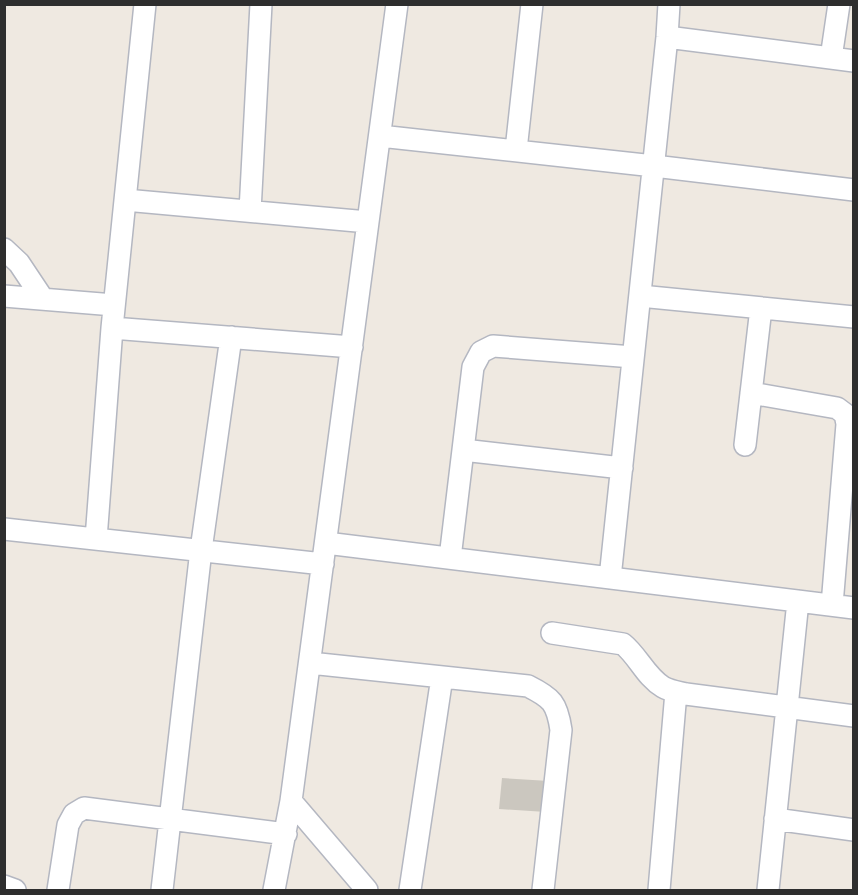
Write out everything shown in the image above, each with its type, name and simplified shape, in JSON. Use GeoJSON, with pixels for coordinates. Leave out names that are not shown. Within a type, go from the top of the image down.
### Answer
{"type":"FeatureCollection","features":[{"type":"Feature","properties":{"kind":"street"},"geometry":{"type":"LineString","coordinates":[[96,539],[114,305],[145,4]]}},
{"type":"Feature","properties":{"kind":"street"},"geometry":{"type":"LineString","coordinates":[[250,211],[261,4]]}},
{"type":"Feature","properties":{"kind":"street"},"geometry":{"type":"LineString","coordinates":[[274,891],[291,801],[397,4]]}},
{"type":"Feature","properties":{"kind":"street"},"geometry":{"type":"LineString","coordinates":[[516,150],[532,4]]}},
{"type":"Feature","properties":{"kind":"street"},"geometry":{"type":"LineString","coordinates":[[610,578],[669,4]]}},
{"type":"Feature","properties":{"kind":"street"},"geometry":{"type":"LineString","coordinates":[[831,58],[839,4]]}},
{"type":"Feature","properties":{"kind":"street"},"geometry":{"type":"LineString","coordinates":[[667,37],[854,61]]}},
{"type":"Feature","properties":{"kind":"street"},"geometry":{"type":"LineString","coordinates":[[380,136],[854,190]]}},
{"type":"Feature","properties":{"kind":"street"},"geometry":{"type":"LineString","coordinates":[[125,200],[368,222]]}},
{"type":"Feature","properties":{"kind":"street"},"geometry":{"type":"LineString","coordinates":[[4,249],[19,263],[43,299]]}},
{"type":"Feature","properties":{"kind":"street"},"geometry":{"type":"LineString","coordinates":[[4,296],[114,305]]}},
{"type":"Feature","properties":{"kind":"street"},"geometry":{"type":"LineString","coordinates":[[640,296],[854,317]]}},
{"type":"Feature","properties":{"kind":"street"},"geometry":{"type":"LineString","coordinates":[[746,445],[761,308]]}},
{"type":"Feature","properties":{"kind":"street"},"geometry":{"type":"LineString","coordinates":[[112,328],[352,347]]}},
{"type":"Feature","properties":{"kind":"street"},"geometry":{"type":"LineString","coordinates":[[162,891],[201,550],[231,336]]}},
{"type":"Feature","properties":{"kind":"street"},"geometry":{"type":"LineString","coordinates":[[450,558],[473,367],[481,352],[494,346],[633,357]]}},
{"type":"Feature","properties":{"kind":"street"},"geometry":{"type":"LineString","coordinates":[[751,393],[837,408],[845,414],[847,424],[832,605]]}},
{"type":"Feature","properties":{"kind":"street"},"geometry":{"type":"LineString","coordinates":[[463,450],[622,468]]}},
{"type":"Feature","properties":{"kind":"street"},"geometry":{"type":"LineString","coordinates":[[4,529],[323,564]]}},
{"type":"Feature","properties":{"kind":"street"},"geometry":{"type":"LineString","coordinates":[[326,543],[854,608]]}},
{"type":"Feature","properties":{"kind":"street"},"geometry":{"type":"LineString","coordinates":[[768,891],[798,601]]}},
{"type":"Feature","properties":{"kind":"street"},"geometry":{"type":"LineString","coordinates":[[552,633],[623,644],[632,651],[650,676],[661,686],[676,692],[854,716]]}},
{"type":"Feature","properties":{"kind":"street"},"geometry":{"type":"LineString","coordinates":[[310,663],[528,686],[547,696],[558,711],[561,730],[543,891]]}},
{"type":"Feature","properties":{"kind":"street"},"geometry":{"type":"LineString","coordinates":[[410,891],[442,677]]}},
{"type":"Feature","properties":{"kind":"street"},"geometry":{"type":"LineString","coordinates":[[659,891],[676,692]]}},
{"type":"Feature","properties":{"kind":"street"},"geometry":{"type":"LineString","coordinates":[[291,801],[366,891]]}},
{"type":"Feature","properties":{"kind":"street"},"geometry":{"type":"LineString","coordinates":[[58,891],[68,825],[74,814],[84,808],[286,834]]}},
{"type":"Feature","properties":{"kind":"street"},"geometry":{"type":"LineString","coordinates":[[775,819],[854,830]]}},
{"type":"Feature","properties":{"kind":"street"},"geometry":{"type":"LineString","coordinates":[[4,886],[15,891]]}},
{"type":"Feature","properties":{"kind":"building"},"geometry":{"type":"Polygon","coordinates":[[[502,778],[549,781],[546,812],[499,809],[502,778]]]}}]}
